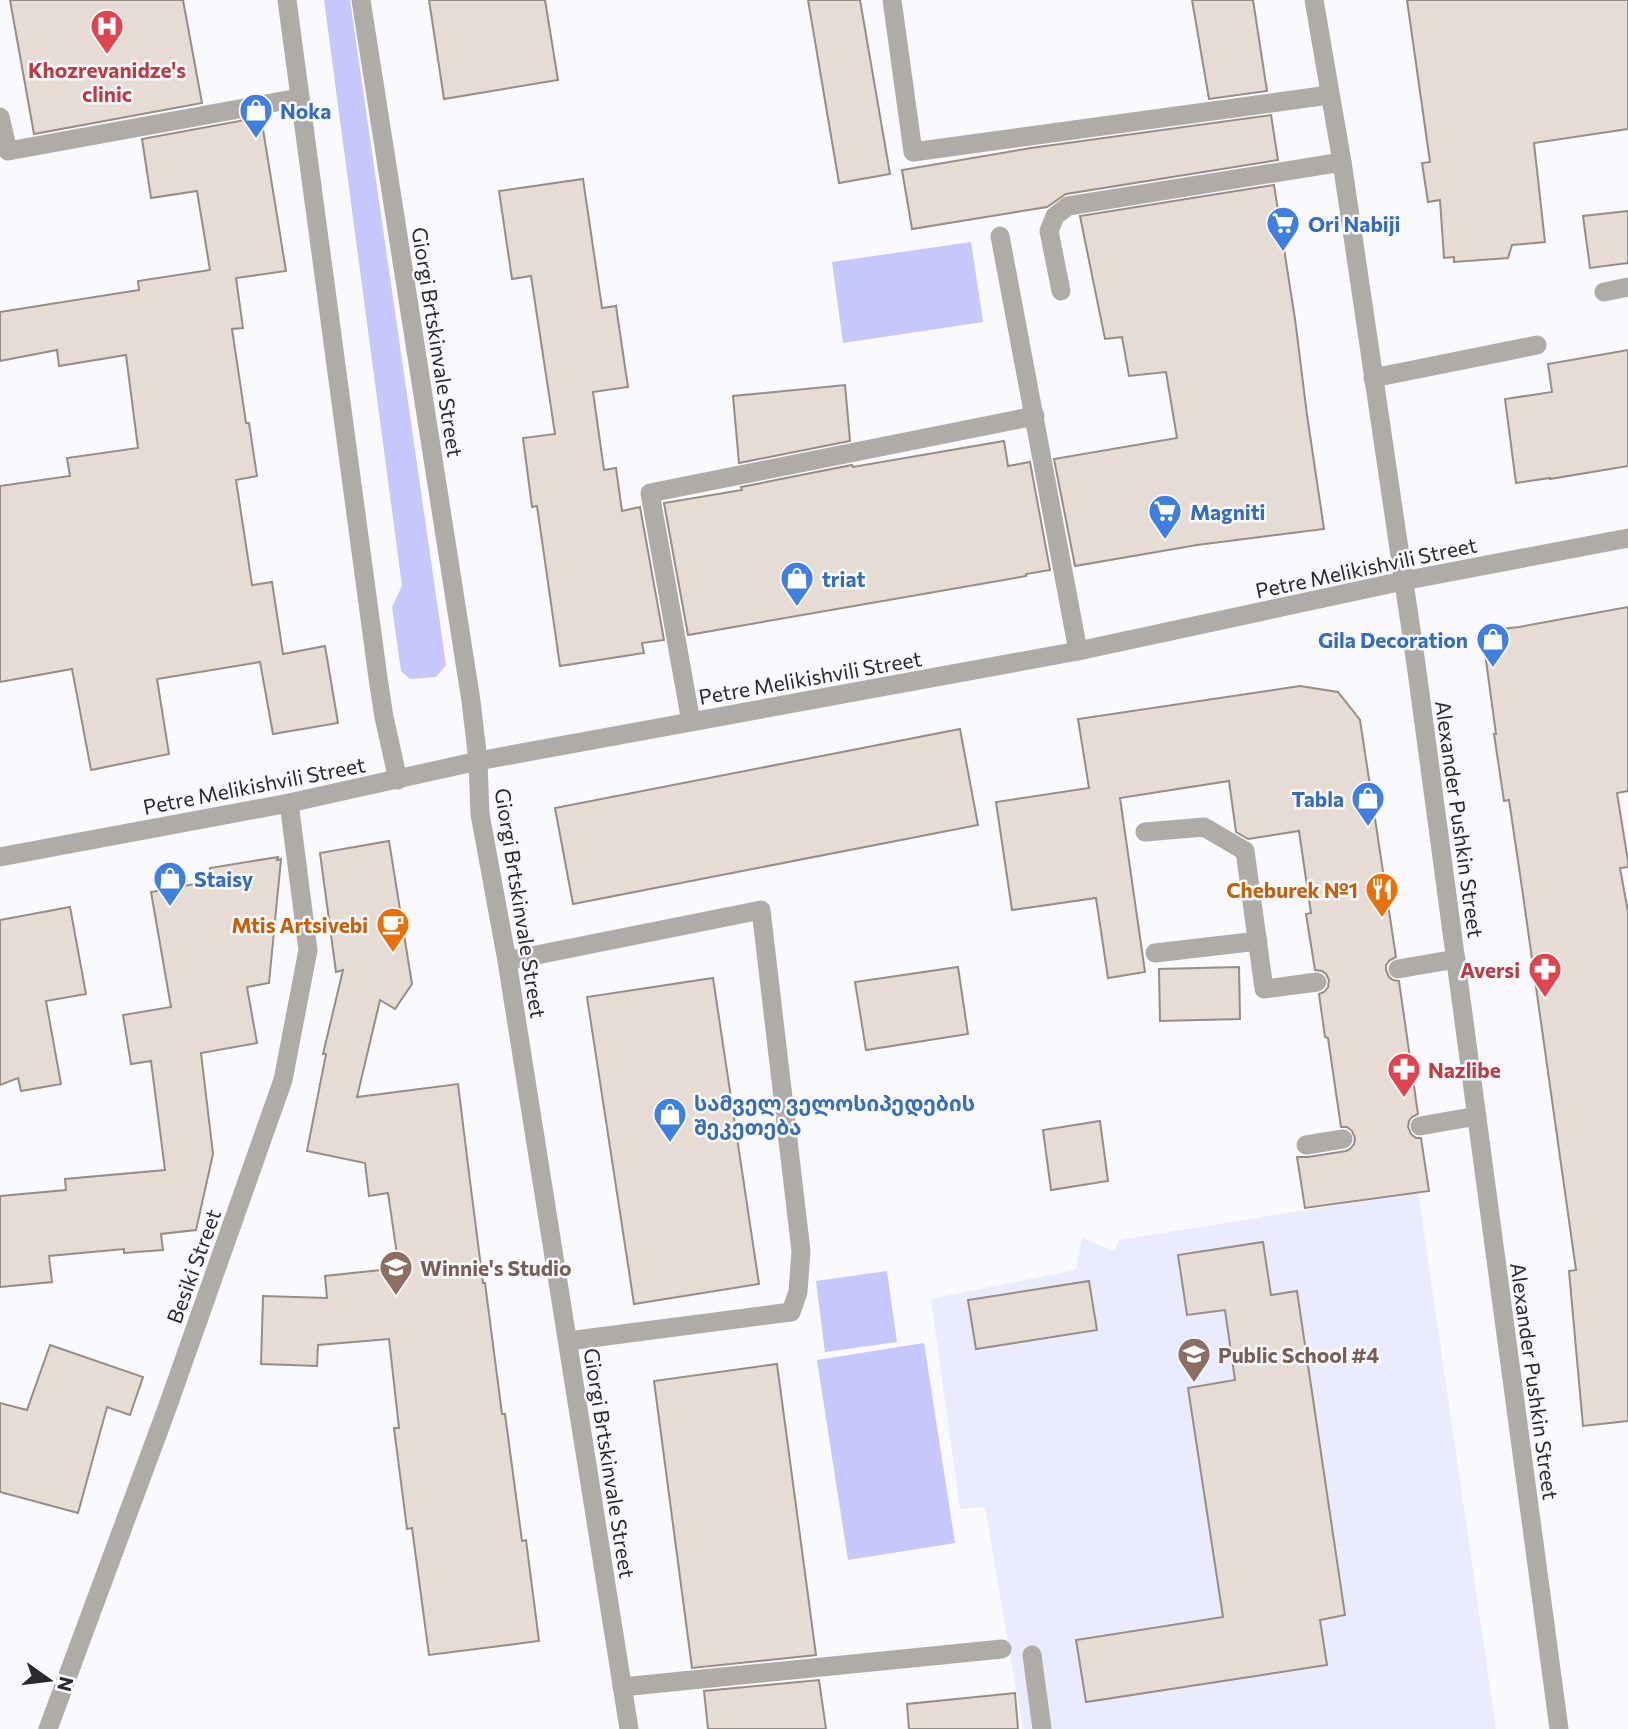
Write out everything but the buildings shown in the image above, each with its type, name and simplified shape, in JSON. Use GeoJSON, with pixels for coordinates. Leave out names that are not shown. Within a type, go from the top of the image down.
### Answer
{"type":"FeatureCollection","features":[{"type":"Feature","properties":{"kind":"street"},"geometry":{"type":"LineString","coordinates":[[287,0],[378,678],[398,780]]}},
{"type":"Feature","properties":{"kind":"street","name":"Giorgi Brtskinvale Street"},"geometry":{"type":"LineString","coordinates":[[361,0],[471,701],[478,761],[480,814],[507,961],[629,1729]]}},
{"type":"Feature","properties":{"kind":"street"},"geometry":{"type":"LineString","coordinates":[[892,0],[913,152],[1329,95]]}},
{"type":"Feature","properties":{"kind":"street","name":"Alexander Pushkin Street"},"geometry":{"type":"LineString","coordinates":[[1314,0],[1342,162],[1416,664],[1559,1729]]}},
{"type":"Feature","properties":{"kind":"street"},"geometry":{"type":"LineString","coordinates":[[0,117],[8,151],[299,98]]}},
{"type":"Feature","properties":{"kind":"street"},"geometry":{"type":"LineString","coordinates":[[1061,291],[1049,231],[1055,216],[1068,206],[1342,162]]}},
{"type":"Feature","properties":{"kind":"street"},"geometry":{"type":"LineString","coordinates":[[1000,236],[1078,651]]}},
{"type":"Feature","properties":{"kind":"street"},"geometry":{"type":"LineString","coordinates":[[1604,292],[1628,287]]}},
{"type":"Feature","properties":{"kind":"street"},"geometry":{"type":"LineString","coordinates":[[1373,378],[1537,345]]}},
{"type":"Feature","properties":{"kind":"street"},"geometry":{"type":"LineString","coordinates":[[691,722],[650,493],[1035,416]]}},
{"type":"Feature","properties":{"kind":"street","name":"Petre Melikishvili Street"},"geometry":{"type":"LineString","coordinates":[[0,857],[289,803],[478,761],[1078,651],[1403,581],[1628,538]]}},
{"type":"Feature","properties":{"kind":"street","name":"Besiki Street"},"geometry":{"type":"LineString","coordinates":[[48,1729],[166,1411],[283,1080],[308,950],[289,803]]}},
{"type":"Feature","properties":{"kind":"street"},"geometry":{"type":"LineString","coordinates":[[1145,832],[1204,827],[1245,851],[1264,989],[1317,982]]}},
{"type":"Feature","properties":{"kind":"street"},"geometry":{"type":"LineString","coordinates":[[507,961],[761,911],[801,1251],[798,1292],[791,1312],[568,1341]]}},
{"type":"Feature","properties":{"kind":"street"},"geometry":{"type":"LineString","coordinates":[[1155,953],[1258,941]]}},
{"type":"Feature","properties":{"kind":"street"},"geometry":{"type":"LineString","coordinates":[[1398,969],[1456,959]]}},
{"type":"Feature","properties":{"kind":"street"},"geometry":{"type":"LineString","coordinates":[[1420,1126],[1477,1116]]}},
{"type":"Feature","properties":{"kind":"street"},"geometry":{"type":"LineString","coordinates":[[1306,1145],[1343,1139]]}},
{"type":"Feature","properties":{"kind":"street"},"geometry":{"type":"LineString","coordinates":[[622,1688],[1002,1648]]}},
{"type":"Feature","properties":{"kind":"street"},"geometry":{"type":"LineString","coordinates":[[1032,1655],[1042,1729]]}},
{"type":"Feature","properties":{"kind":"shaded area"},"geometry":{"type":"Polygon","coordinates":[[[324,0],[350,0],[446,665],[436,677],[410,679],[401,671],[392,607],[402,586],[324,0]]]}},
{"type":"Feature","properties":{"kind":"shaded area"},"geometry":{"type":"Polygon","coordinates":[[[971,242],[983,322],[843,343],[832,262],[971,242]]]}},
{"type":"Feature","properties":{"kind":"shaded area","name":"Public School #4"},"geometry":{"type":"Polygon","coordinates":[[[1418,1192],[1496,1729],[1023,1729],[985,1507],[960,1509],[931,1299],[1076,1270],[1082,1238],[1114,1251],[1119,1240],[1418,1192]]]}},
{"type":"Feature","properties":{"kind":"shaded area"},"geometry":{"type":"Polygon","coordinates":[[[887,1271],[897,1342],[825,1352],[816,1281],[887,1271]]]}},
{"type":"Feature","properties":{"kind":"shaded area"},"geometry":{"type":"Polygon","coordinates":[[[924,1343],[955,1543],[848,1560],[817,1360],[924,1343]]]}},
{"type":"Feature","properties":{"kind":"place","name":"Khozrevanidze's clinic"},"geometry":{"type":"Point","coordinates":[107,56]}},
{"type":"Feature","properties":{"kind":"place","name":"Noka"},"geometry":{"type":"Point","coordinates":[256,140]}},
{"type":"Feature","properties":{"kind":"place","name":"Ori Nabiji"},"geometry":{"type":"Point","coordinates":[1283,253]}},
{"type":"Feature","properties":{"kind":"place","name":"Magniti"},"geometry":{"type":"Point","coordinates":[1165,541]}},
{"type":"Feature","properties":{"kind":"place","name":"triat"},"geometry":{"type":"Point","coordinates":[797,608]}},
{"type":"Feature","properties":{"kind":"place","name":"Gila Decoration"},"geometry":{"type":"Point","coordinates":[1493,669]}},
{"type":"Feature","properties":{"kind":"place","name":"Tabla"},"geometry":{"type":"Point","coordinates":[1368,828]}},
{"type":"Feature","properties":{"kind":"place","name":"Staisy"},"geometry":{"type":"Point","coordinates":[170,908]}},
{"type":"Feature","properties":{"kind":"place","name":"Cheburek №1"},"geometry":{"type":"Point","coordinates":[1382,919]}},
{"type":"Feature","properties":{"kind":"place","name":"Mtis Artsivebi"},"geometry":{"type":"Point","coordinates":[393,954]}},
{"type":"Feature","properties":{"kind":"place","name":"Aversi"},"geometry":{"type":"Point","coordinates":[1545,999]}},
{"type":"Feature","properties":{"kind":"place","name":"Nazlibe"},"geometry":{"type":"Point","coordinates":[1404,1099]}},
{"type":"Feature","properties":{"kind":"place","name":"სამველ ველოსიპედების შეკეთება"},"geometry":{"type":"Point","coordinates":[670,1144]}},
{"type":"Feature","properties":{"kind":"place","name":"Winnie's Studio"},"geometry":{"type":"Point","coordinates":[396,1297]}},
{"type":"Feature","properties":{"kind":"place","name":"Public School #4"},"geometry":{"type":"Point","coordinates":[1194,1384]}}]}
